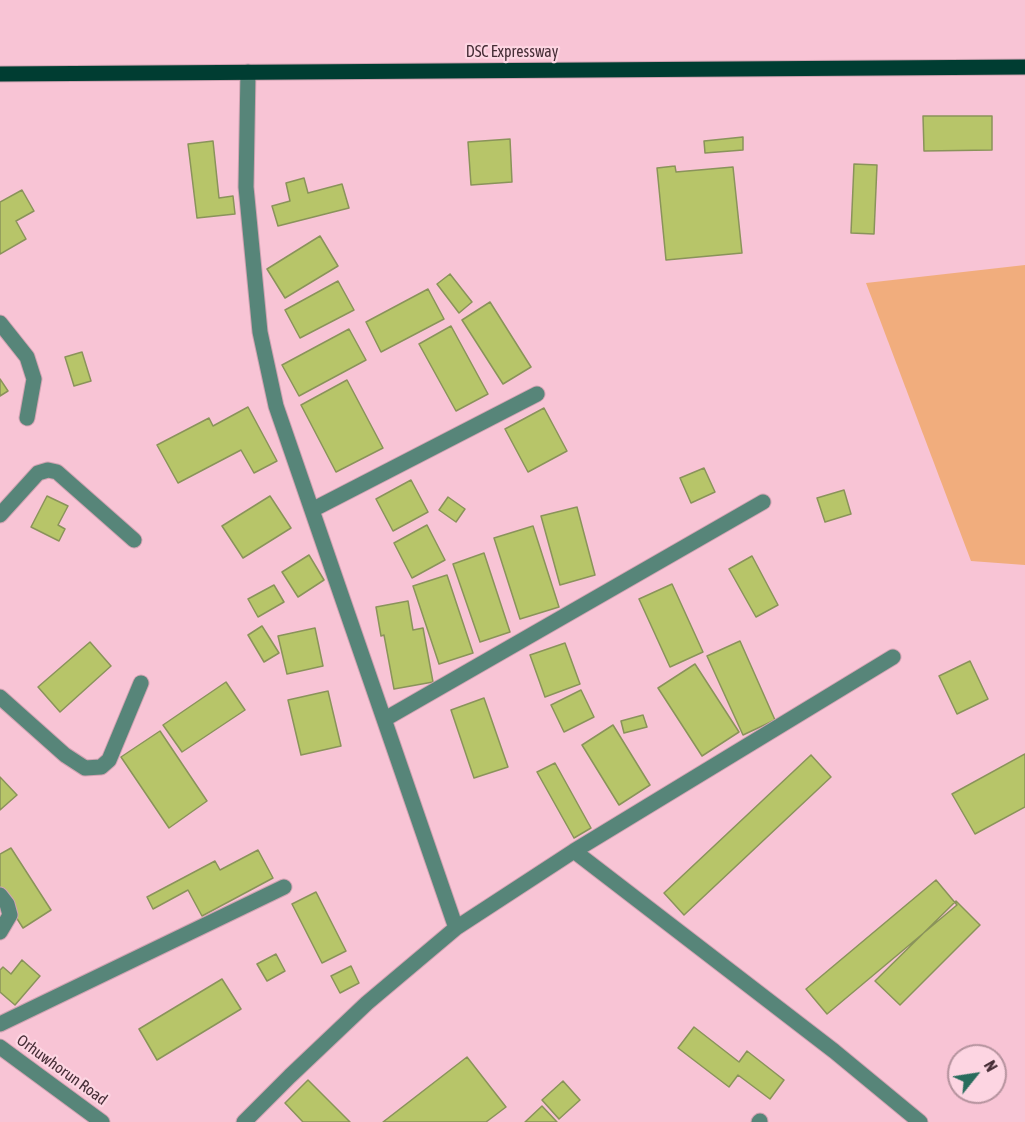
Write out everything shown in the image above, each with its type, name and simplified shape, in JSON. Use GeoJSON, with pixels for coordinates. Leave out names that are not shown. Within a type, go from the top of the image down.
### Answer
{"type":"FeatureCollection","features":[{"type":"Feature","properties":{"kind":"main road","name":"DSC Expressway"},"geometry":{"type":"LineString","coordinates":[[0,74],[1025,66]]}},
{"type":"Feature","properties":{"kind":"street"},"geometry":{"type":"LineString","coordinates":[[248,72],[246,187],[260,332],[276,406],[456,928]]}},
{"type":"Feature","properties":{"kind":"street"},"geometry":{"type":"LineString","coordinates":[[0,323],[27,357],[34,379],[27,418]]}},
{"type":"Feature","properties":{"kind":"street"},"geometry":{"type":"LineString","coordinates":[[312,510],[537,394]]}},
{"type":"Feature","properties":{"kind":"street"},"geometry":{"type":"LineString","coordinates":[[0,515],[38,473],[48,470],[57,472],[134,540]]}},
{"type":"Feature","properties":{"kind":"street"},"geometry":{"type":"LineString","coordinates":[[385,719],[762,502]]}},
{"type":"Feature","properties":{"kind":"street"},"geometry":{"type":"LineString","coordinates":[[244,1122],[367,1003],[456,928],[574,851],[893,657]]}},
{"type":"Feature","properties":{"kind":"street"},"geometry":{"type":"LineString","coordinates":[[0,697],[64,755],[85,768],[101,767],[110,760],[141,683]]}},
{"type":"Feature","properties":{"kind":"street"},"geometry":{"type":"LineString","coordinates":[[574,851],[834,1051],[920,1122]]}},
{"type":"Feature","properties":{"kind":"street"},"geometry":{"type":"LineString","coordinates":[[0,1023],[284,887]]}},
{"type":"Feature","properties":{"kind":"street"},"geometry":{"type":"LineString","coordinates":[[0,895],[7,904],[10,915],[0,932]]}},
{"type":"Feature","properties":{"kind":"street","name":"Orhuwhorun Road"},"geometry":{"type":"LineString","coordinates":[[0,1047],[102,1122]]}},
{"type":"Feature","properties":{"kind":"shaded area"},"geometry":{"type":"Polygon","coordinates":[[[1025,265],[1025,565],[971,561],[866,283],[1025,265]]]}},
{"type":"Feature","properties":{"kind":"building"},"geometry":{"type":"Polygon","coordinates":[[[923,116],[992,116],[992,150],[924,151],[923,116]]]}},
{"type":"Feature","properties":{"kind":"building"},"geometry":{"type":"Polygon","coordinates":[[[743,137],[743,150],[705,153],[704,141],[743,137]]]}},
{"type":"Feature","properties":{"kind":"building"},"geometry":{"type":"Polygon","coordinates":[[[510,139],[512,182],[471,185],[468,142],[510,139]]]}},
{"type":"Feature","properties":{"kind":"building"},"geometry":{"type":"Polygon","coordinates":[[[213,141],[219,198],[233,196],[235,214],[197,218],[188,144],[213,141]]]}},
{"type":"Feature","properties":{"kind":"building"},"geometry":{"type":"Polygon","coordinates":[[[854,164],[877,165],[874,234],[851,233],[854,164]]]}},
{"type":"Feature","properties":{"kind":"building"},"geometry":{"type":"Polygon","coordinates":[[[675,166],[676,172],[733,167],[742,253],[666,260],[657,168],[675,166]]]}},
{"type":"Feature","properties":{"kind":"building"},"geometry":{"type":"Polygon","coordinates":[[[304,178],[308,193],[342,184],[349,208],[278,226],[272,206],[290,201],[286,183],[304,178]]]}},
{"type":"Feature","properties":{"kind":"building"},"geometry":{"type":"Polygon","coordinates":[[[22,190],[34,211],[16,221],[26,239],[0,254],[0,202],[22,190]]]}},
{"type":"Feature","properties":{"kind":"building"},"geometry":{"type":"Polygon","coordinates":[[[320,236],[338,266],[285,298],[267,269],[320,236]]]}},
{"type":"Feature","properties":{"kind":"building"},"geometry":{"type":"Polygon","coordinates":[[[450,274],[472,302],[459,313],[437,284],[450,274]]]}},
{"type":"Feature","properties":{"kind":"building"},"geometry":{"type":"Polygon","coordinates":[[[338,281],[354,310],[300,338],[285,310],[338,281]]]}},
{"type":"Feature","properties":{"kind":"building"},"geometry":{"type":"Polygon","coordinates":[[[428,289],[444,319],[381,352],[366,322],[428,289]]]}},
{"type":"Feature","properties":{"kind":"building"},"geometry":{"type":"Polygon","coordinates":[[[490,302],[531,367],[503,384],[462,320],[490,302]]]}},
{"type":"Feature","properties":{"kind":"building"},"geometry":{"type":"Polygon","coordinates":[[[451,326],[488,394],[456,411],[419,344],[451,326]]]}},
{"type":"Feature","properties":{"kind":"building"},"geometry":{"type":"Polygon","coordinates":[[[349,329],[366,360],[299,396],[282,365],[349,329]]]}},
{"type":"Feature","properties":{"kind":"building"},"geometry":{"type":"Polygon","coordinates":[[[82,352],[91,381],[74,386],[65,357],[82,352]]]}},
{"type":"Feature","properties":{"kind":"building"},"geometry":{"type":"Polygon","coordinates":[[[0,379],[8,391],[0,396],[0,379]]]}},
{"type":"Feature","properties":{"kind":"building"},"geometry":{"type":"Polygon","coordinates":[[[347,380],[383,448],[336,472],[301,405],[347,380]]]}},
{"type":"Feature","properties":{"kind":"building"},"geometry":{"type":"Polygon","coordinates":[[[248,407],[277,461],[254,473],[241,450],[178,483],[157,445],[209,418],[213,426],[248,407]]]}},
{"type":"Feature","properties":{"kind":"building"},"geometry":{"type":"Polygon","coordinates":[[[544,408],[567,451],[528,472],[505,429],[544,408]]]}},
{"type":"Feature","properties":{"kind":"building"},"geometry":{"type":"Polygon","coordinates":[[[704,468],[715,492],[691,503],[680,478],[704,468]]]}},
{"type":"Feature","properties":{"kind":"building"},"geometry":{"type":"Polygon","coordinates":[[[411,480],[428,512],[393,531],[376,499],[411,480]]]}},
{"type":"Feature","properties":{"kind":"building"},"geometry":{"type":"Polygon","coordinates":[[[844,490],[851,514],[825,522],[817,498],[844,490]]]}},
{"type":"Feature","properties":{"kind":"building"},"geometry":{"type":"Polygon","coordinates":[[[47,496],[68,506],[58,525],[65,529],[59,541],[31,527],[47,496]]]}},
{"type":"Feature","properties":{"kind":"building"},"geometry":{"type":"Polygon","coordinates":[[[270,496],[291,528],[243,558],[222,526],[270,496]]]}},
{"type":"Feature","properties":{"kind":"building"},"geometry":{"type":"Polygon","coordinates":[[[448,497],[465,509],[456,522],[439,510],[448,497]]]}},
{"type":"Feature","properties":{"kind":"building"},"geometry":{"type":"Polygon","coordinates":[[[577,507],[595,575],[560,585],[541,516],[577,507]]]}},
{"type":"Feature","properties":{"kind":"building"},"geometry":{"type":"Polygon","coordinates":[[[427,525],[445,560],[412,578],[394,543],[427,525]]]}},
{"type":"Feature","properties":{"kind":"building"},"geometry":{"type":"Polygon","coordinates":[[[533,526],[559,607],[520,619],[494,538],[533,526]]]}},
{"type":"Feature","properties":{"kind":"building"},"geometry":{"type":"Polygon","coordinates":[[[484,553],[510,632],[480,642],[453,564],[484,553]]]}},
{"type":"Feature","properties":{"kind":"building"},"geometry":{"type":"Polygon","coordinates":[[[309,555],[324,580],[298,597],[282,572],[309,555]]]}},
{"type":"Feature","properties":{"kind":"building"},"geometry":{"type":"Polygon","coordinates":[[[752,556],[778,605],[756,617],[729,569],[752,556]]]}},
{"type":"Feature","properties":{"kind":"building"},"geometry":{"type":"Polygon","coordinates":[[[447,575],[473,653],[439,664],[413,586],[447,575]]]}},
{"type":"Feature","properties":{"kind":"building"},"geometry":{"type":"Polygon","coordinates":[[[672,584],[703,652],[670,667],[639,599],[672,584]]]}},
{"type":"Feature","properties":{"kind":"building"},"geometry":{"type":"Polygon","coordinates":[[[274,585],[284,602],[258,617],[248,599],[274,585]]]}},
{"type":"Feature","properties":{"kind":"building"},"geometry":{"type":"Polygon","coordinates":[[[408,601],[413,630],[423,628],[433,682],[394,689],[384,635],[381,636],[376,607],[408,601]]]}},
{"type":"Feature","properties":{"kind":"building"},"geometry":{"type":"Polygon","coordinates":[[[262,626],[279,653],[264,662],[248,635],[262,626]]]}},
{"type":"Feature","properties":{"kind":"building"},"geometry":{"type":"Polygon","coordinates":[[[315,628],[323,666],[287,674],[278,636],[315,628]]]}},
{"type":"Feature","properties":{"kind":"building"},"geometry":{"type":"Polygon","coordinates":[[[740,641],[775,720],[743,735],[707,656],[740,641]]]}},
{"type":"Feature","properties":{"kind":"building"},"geometry":{"type":"Polygon","coordinates":[[[90,642],[111,666],[60,712],[38,687],[90,642]]]}},
{"type":"Feature","properties":{"kind":"building"},"geometry":{"type":"Polygon","coordinates":[[[565,643],[580,684],[545,697],[530,655],[565,643]]]}},
{"type":"Feature","properties":{"kind":"building"},"geometry":{"type":"Polygon","coordinates":[[[970,661],[988,699],[957,714],[939,676],[970,661]]]}},
{"type":"Feature","properties":{"kind":"building"},"geometry":{"type":"Polygon","coordinates":[[[695,664],[739,732],[702,756],[658,688],[695,664]]]}},
{"type":"Feature","properties":{"kind":"building"},"geometry":{"type":"Polygon","coordinates":[[[226,682],[245,710],[182,752],[163,725],[226,682]]]}},
{"type":"Feature","properties":{"kind":"building"},"geometry":{"type":"Polygon","coordinates":[[[581,690],[594,717],[564,732],[551,705],[581,690]]]}},
{"type":"Feature","properties":{"kind":"building"},"geometry":{"type":"Polygon","coordinates":[[[328,691],[341,746],[301,755],[288,700],[328,691]]]}},
{"type":"Feature","properties":{"kind":"building"},"geometry":{"type":"Polygon","coordinates":[[[484,698],[508,767],[474,778],[451,710],[484,698]]]}},
{"type":"Feature","properties":{"kind":"building"},"geometry":{"type":"Polygon","coordinates":[[[643,715],[647,727],[624,733],[621,721],[643,715]]]}},
{"type":"Feature","properties":{"kind":"building"},"geometry":{"type":"Polygon","coordinates":[[[613,725],[650,785],[619,805],[582,745],[613,725]]]}},
{"type":"Feature","properties":{"kind":"building"},"geometry":{"type":"Polygon","coordinates":[[[160,731],[207,801],[169,828],[121,757],[160,731]]]}},
{"type":"Feature","properties":{"kind":"building"},"geometry":{"type":"Polygon","coordinates":[[[1025,754],[1025,807],[975,834],[952,794],[1025,754]]]}},
{"type":"Feature","properties":{"kind":"building"},"geometry":{"type":"Polygon","coordinates":[[[811,755],[831,777],[684,915],[664,893],[811,755]]]}},
{"type":"Feature","properties":{"kind":"building"},"geometry":{"type":"Polygon","coordinates":[[[555,763],[591,828],[574,838],[537,772],[555,763]]]}},
{"type":"Feature","properties":{"kind":"building"},"geometry":{"type":"Polygon","coordinates":[[[0,777],[17,795],[0,810],[0,777]]]}},
{"type":"Feature","properties":{"kind":"building"},"geometry":{"type":"Polygon","coordinates":[[[11,848],[51,910],[23,928],[0,892],[0,854],[11,848]]]}},
{"type":"Feature","properties":{"kind":"building"},"geometry":{"type":"Polygon","coordinates":[[[258,850],[273,878],[202,916],[188,890],[153,909],[147,897],[215,861],[220,870],[258,850]]]}},
{"type":"Feature","properties":{"kind":"building"},"geometry":{"type":"Polygon","coordinates":[[[936,880],[957,905],[827,1014],[806,989],[936,880]]]}},
{"type":"Feature","properties":{"kind":"building"},"geometry":{"type":"Polygon","coordinates":[[[316,892],[346,951],[322,963],[292,904],[316,892]]]}},
{"type":"Feature","properties":{"kind":"building"},"geometry":{"type":"Polygon","coordinates":[[[956,901],[980,925],[900,1005],[875,981],[956,901]]]}},
{"type":"Feature","properties":{"kind":"building"},"geometry":{"type":"Polygon","coordinates":[[[276,954],[285,971],[267,981],[257,964],[276,954]]]}},
{"type":"Feature","properties":{"kind":"building"},"geometry":{"type":"Polygon","coordinates":[[[22,960],[40,976],[15,1005],[0,992],[0,970],[3,967],[11,974],[22,960]]]}},
{"type":"Feature","properties":{"kind":"building"},"geometry":{"type":"Polygon","coordinates":[[[351,966],[359,983],[340,993],[331,976],[351,966]]]}},
{"type":"Feature","properties":{"kind":"building"},"geometry":{"type":"Polygon","coordinates":[[[222,979],[241,1009],[157,1060],[139,1029],[222,979]]]}},
{"type":"Feature","properties":{"kind":"building"},"geometry":{"type":"Polygon","coordinates":[[[694,1027],[739,1062],[747,1051],[784,1080],[770,1099],[738,1075],[729,1087],[678,1048],[694,1027]]]}},
{"type":"Feature","properties":{"kind":"building"},"geometry":{"type":"Polygon","coordinates":[[[467,1057],[506,1107],[486,1122],[383,1122],[467,1057]]]}},
{"type":"Feature","properties":{"kind":"building"},"geometry":{"type":"Polygon","coordinates":[[[308,1080],[350,1122],[303,1122],[285,1103],[308,1080]]]}},
{"type":"Feature","properties":{"kind":"building"},"geometry":{"type":"Polygon","coordinates":[[[563,1081],[580,1100],[559,1119],[542,1100],[563,1081]]]}},
{"type":"Feature","properties":{"kind":"building"},"geometry":{"type":"Polygon","coordinates":[[[542,1106],[557,1122],[525,1122],[542,1106]]]}}]}
